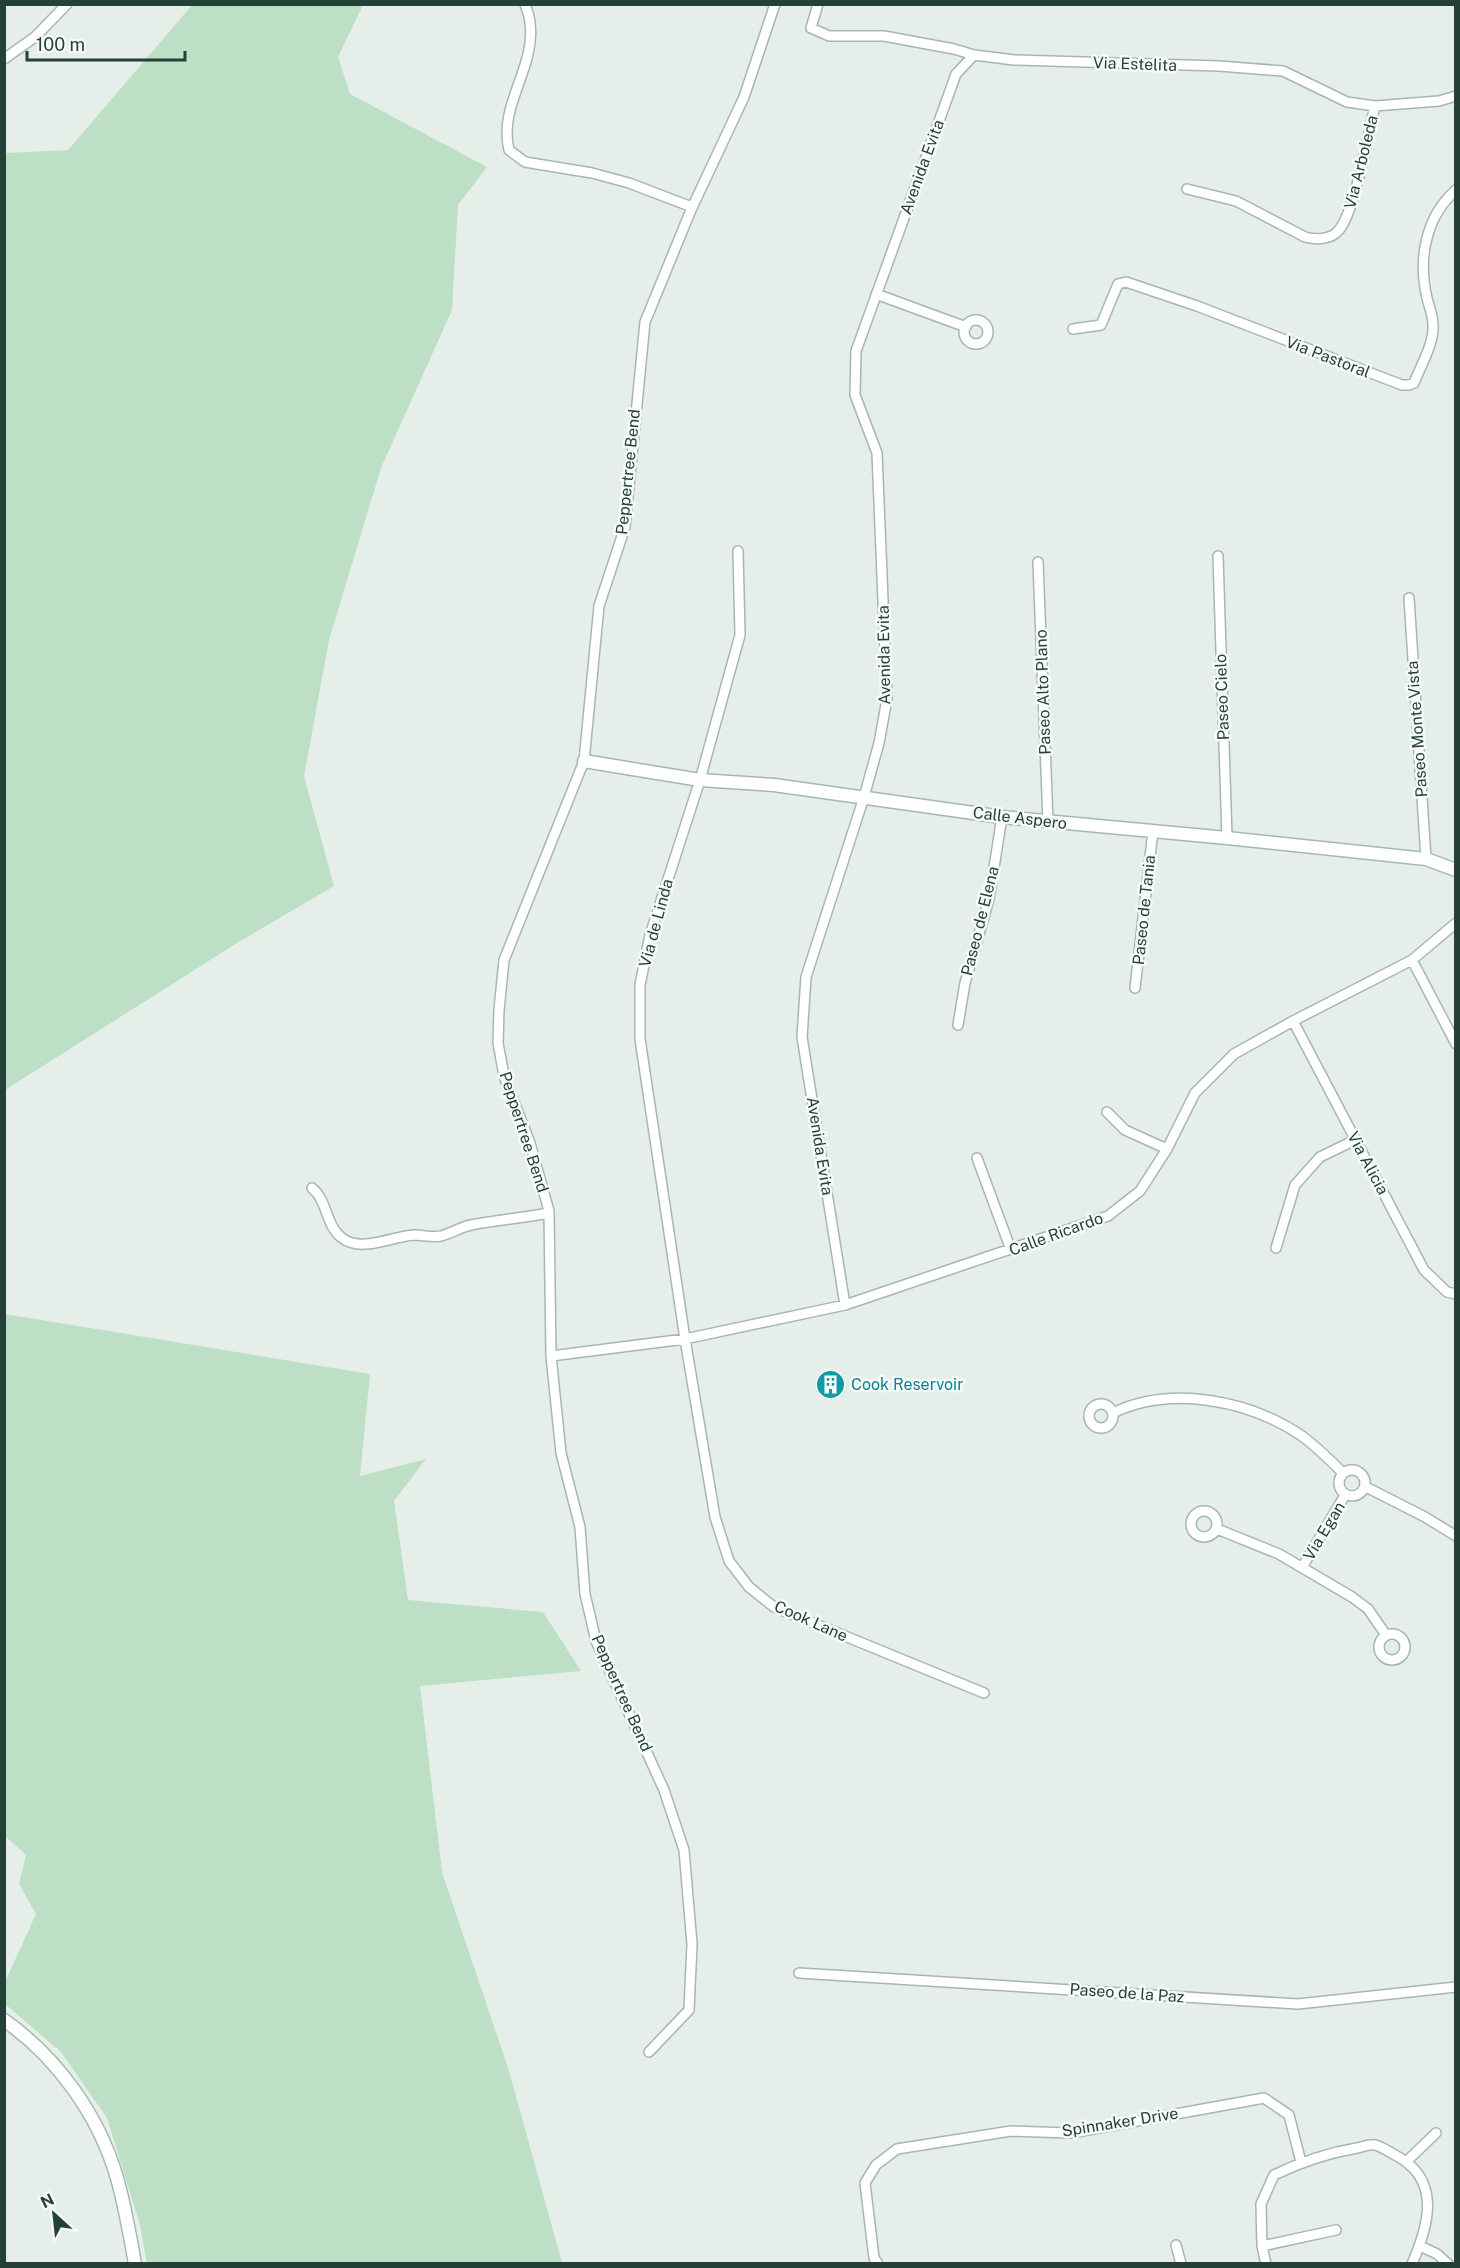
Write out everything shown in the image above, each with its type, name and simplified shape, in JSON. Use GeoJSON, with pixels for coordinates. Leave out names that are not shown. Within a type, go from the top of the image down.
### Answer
{"type":"FeatureCollection","features":[{"type":"Feature","properties":{"kind":"street"},"geometry":{"type":"LineString","coordinates":[[4,58],[35,37],[67,4]]}},
{"type":"Feature","properties":{"kind":"street"},"geometry":{"type":"LineString","coordinates":[[525,4],[530,23],[529,47],[508,112],[505,136],[509,150],[525,162],[592,173],[628,183],[692,207]]}},
{"type":"Feature","properties":{"kind":"street","name":"Peppertree Bend"},"geometry":{"type":"LineString","coordinates":[[649,2052],[688,2010],[692,1944],[684,1850],[664,1790],[596,1641],[585,1594],[580,1527],[561,1453],[551,1356],[549,1214],[530,1143],[504,1076],[498,1043],[499,1010],[504,960],[584,761],[599,606],[625,527],[645,322],[692,207],[744,97],[775,4]]}},
{"type":"Feature","properties":{"kind":"street","name":"Via Estelita"},"geometry":{"type":"LineString","coordinates":[[818,4],[811,27],[829,36],[884,36],[1014,60],[1219,66],[1283,71],[1347,102],[1375,106],[1439,101],[1455,96]]}},
{"type":"Feature","properties":{"kind":"street","name":"Avenida Evita"},"geometry":{"type":"LineString","coordinates":[[845,1305],[802,1037],[806,977],[864,797],[879,743],[887,699],[877,453],[855,395],[856,351],[956,74],[974,54]]}},
{"type":"Feature","properties":{"kind":"street","name":"Via Arboleda"},"geometry":{"type":"LineString","coordinates":[[1187,189],[1236,201],[1305,237],[1322,239],[1331,237],[1338,232],[1351,206],[1375,106]]}},
{"type":"Feature","properties":{"kind":"street","name":"Via Pastoral"},"geometry":{"type":"LineString","coordinates":[[1073,329],[1101,325],[1118,284],[1126,282],[1197,306],[1402,385],[1409,385],[1414,382],[1432,335],[1431,312],[1425,284],[1426,238],[1436,213],[1455,190]]}},
{"type":"Feature","properties":{"kind":"street"},"geometry":{"type":"LineString","coordinates":[[876,294],[966,327]]}},
{"type":"Feature","properties":{"kind":"street","name":"Via de Linda"},"geometry":{"type":"LineString","coordinates":[[685,1339],[640,1039],[640,985],[650,935],[700,780],[740,635],[738,551]]}},
{"type":"Feature","properties":{"kind":"street","name":"Paseo Cielo"},"geometry":{"type":"LineString","coordinates":[[1218,556],[1227,838]]}},
{"type":"Feature","properties":{"kind":"street","name":"Paseo Alto Plano"},"geometry":{"type":"LineString","coordinates":[[1038,562],[1048,822]]}},
{"type":"Feature","properties":{"kind":"street","name":"Paseo Monte Vista"},"geometry":{"type":"LineString","coordinates":[[1409,598],[1426,859]]}},
{"type":"Feature","properties":{"kind":"street","name":"Calle Aspero"},"geometry":{"type":"LineString","coordinates":[[584,761],[700,780],[774,785],[1002,817],[1426,859],[1455,870]]}},
{"type":"Feature","properties":{"kind":"street","name":"Paseo de Elena"},"geometry":{"type":"LineString","coordinates":[[958,1025],[965,983],[989,899],[1002,817]]}},
{"type":"Feature","properties":{"kind":"street","name":"Paseo de Tania"},"geometry":{"type":"LineString","coordinates":[[1135,988],[1153,831]]}},
{"type":"Feature","properties":{"kind":"street","name":"Calle Ricardo"},"geometry":{"type":"LineString","coordinates":[[551,1356],[685,1339],[845,1305],[1108,1216],[1140,1191],[1167,1149],[1195,1093],[1234,1054],[1412,960],[1455,923]]}},
{"type":"Feature","properties":{"kind":"street"},"geometry":{"type":"LineString","coordinates":[[1412,960],[1455,1044]]}},
{"type":"Feature","properties":{"kind":"street","name":"Via Alicia"},"geometry":{"type":"LineString","coordinates":[[1293,1021],[1424,1270],[1447,1292],[1455,1294]]}},
{"type":"Feature","properties":{"kind":"street"},"geometry":{"type":"LineString","coordinates":[[1107,1112],[1125,1130],[1167,1149]]}},
{"type":"Feature","properties":{"kind":"street"},"geometry":{"type":"LineString","coordinates":[[1276,1248],[1295,1185],[1320,1157],[1355,1140]]}},
{"type":"Feature","properties":{"kind":"street"},"geometry":{"type":"LineString","coordinates":[[977,1158],[1011,1250]]}},
{"type":"Feature","properties":{"kind":"street"},"geometry":{"type":"LineString","coordinates":[[312,1188],[320,1199],[334,1230],[342,1238],[352,1243],[369,1243],[414,1235],[438,1237],[473,1225],[549,1214]]}},
{"type":"Feature","properties":{"kind":"street","name":"Cook Lane"},"geometry":{"type":"LineString","coordinates":[[685,1339],[715,1517],[729,1561],[749,1587],[784,1613],[984,1693]]}},
{"type":"Feature","properties":{"kind":"street"},"geometry":{"type":"LineString","coordinates":[[1113,1413],[1132,1404],[1177,1399],[1222,1403],[1249,1410],[1300,1435],[1320,1449],[1343,1473]]}},
{"type":"Feature","properties":{"kind":"street"},"geometry":{"type":"LineString","coordinates":[[1352,1469],[1360,1471],[1366,1478],[1366,1487],[1357,1496],[1345,1495],[1340,1488],[1339,1480],[1343,1473],[1352,1469]]}},
{"type":"Feature","properties":{"kind":"street"},"geometry":{"type":"LineString","coordinates":[[1366,1487],[1425,1517],[1455,1536]]}},
{"type":"Feature","properties":{"kind":"street","name":"Via Egan"},"geometry":{"type":"LineString","coordinates":[[1302,1566],[1345,1495]]}},
{"type":"Feature","properties":{"kind":"street"},"geometry":{"type":"LineString","coordinates":[[1217,1529],[1260,1545],[1302,1566],[1352,1597],[1368,1609],[1386,1635]]}},
{"type":"Feature","properties":{"kind":"street","name":"Paseo de la Paz"},"geometry":{"type":"LineString","coordinates":[[799,1972],[1298,2004],[1455,1987]]}},
{"type":"Feature","properties":{"kind":"street"},"geometry":{"type":"LineString","coordinates":[[4,2020],[38,2047],[64,2076],[103,2140],[117,2177],[135,2264]]}},
{"type":"Feature","properties":{"kind":"street","name":"Spinnaker Drive"},"geometry":{"type":"LineString","coordinates":[[878,2264],[874,2258],[865,2183],[876,2165],[897,2149],[1011,2131],[1071,2133],[1264,2098],[1289,2115],[1301,2162]]}},
{"type":"Feature","properties":{"kind":"street"},"geometry":{"type":"LineString","coordinates":[[1407,2162],[1436,2133]]}},
{"type":"Feature","properties":{"kind":"street"},"geometry":{"type":"LineString","coordinates":[[1266,2264],[1262,2246],[1261,2204],[1274,2175],[1301,2162],[1374,2145],[1407,2162],[1420,2179],[1428,2195],[1426,2227],[1412,2264]]}},
{"type":"Feature","properties":{"kind":"street"},"geometry":{"type":"LineString","coordinates":[[1262,2246],[1336,2230]]}},
{"type":"Feature","properties":{"kind":"street"},"geometry":{"type":"LineString","coordinates":[[1176,2245],[1180,2264]]}},
{"type":"Feature","properties":{"kind":"street"},"geometry":{"type":"LineString","coordinates":[[1420,2246],[1437,2254],[1448,2264]]}},
{"type":"Feature","properties":{"kind":"green space"},"geometry":{"type":"Polygon","coordinates":[[[193,4],[363,5],[338,57],[350,94],[487,167],[458,205],[452,310],[381,468],[329,640],[304,776],[334,886],[237,943],[5,1090],[5,153],[68,150],[193,4]]]}},
{"type":"Feature","properties":{"kind":"green space"},"geometry":{"type":"Polygon","coordinates":[[[5,1314],[370,1374],[360,1476],[426,1459],[394,1501],[408,1600],[543,1612],[581,1671],[420,1686],[442,1872],[509,2071],[562,2263],[147,2263],[140,2225],[107,2118],[61,2052],[5,2004],[5,1982],[36,1914],[19,1884],[26,1855],[5,1836],[5,1314]]]}},
{"type":"Feature","properties":{"kind":"place","name":"Cook Reservoir"},"geometry":{"type":"Point","coordinates":[830,1384]}}]}
